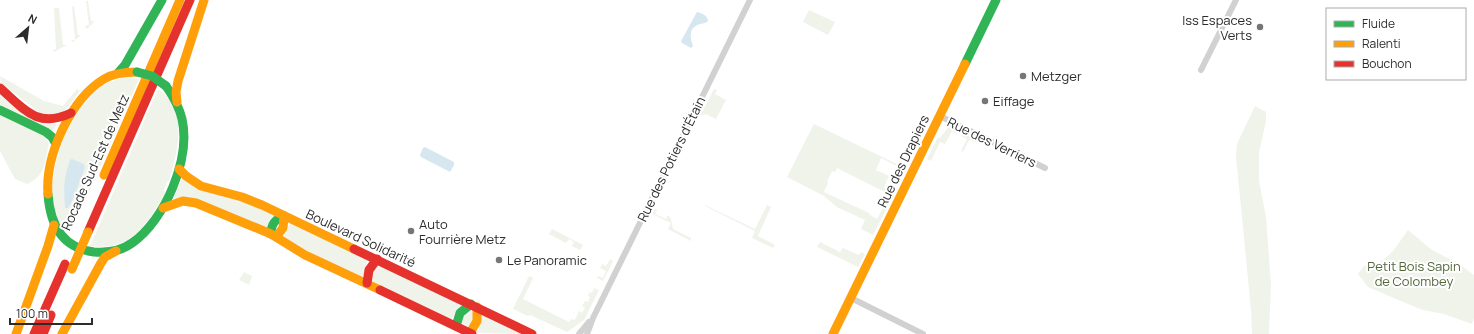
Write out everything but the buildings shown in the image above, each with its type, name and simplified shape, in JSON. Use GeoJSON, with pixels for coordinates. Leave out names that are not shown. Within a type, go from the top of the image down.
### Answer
{"type":"FeatureCollection","features":[{"type":"Feature","properties":{"kind":"main road"},"geometry":{"type":"LineString","coordinates":[[118,73],[125,65],[162,0]]}},
{"type":"Feature","properties":{"kind":"main road","name":"Rocade Sud-Est de Metz"},"geometry":{"type":"LineString","coordinates":[[84,230],[180,0]]}},
{"type":"Feature","properties":{"kind":"main road","name":"Rocade Sud-Est de Metz"},"geometry":{"type":"LineString","coordinates":[[34,334],[68,266],[190,0]]}},
{"type":"Feature","properties":{"kind":"main road"},"geometry":{"type":"LineString","coordinates":[[178,102],[166,86],[152,76],[137,72],[118,73],[97,83],[85,95],[71,113],[56,144],[49,173],[48,203],[54,225],[72,245],[81,250],[98,254],[125,248],[146,231],[163,208],[179,169],[182,149],[183,123],[176,92],[178,80],[204,0]]}},
{"type":"Feature","properties":{"kind":"main road","name":"Rue des Drapiers"},"geometry":{"type":"LineString","coordinates":[[833,334],[996,0]]}},
{"type":"Feature","properties":{"kind":"main road"},"geometry":{"type":"LineString","coordinates":[[0,88],[34,116],[42,120],[50,121],[60,119],[71,113]]}},
{"type":"Feature","properties":{"kind":"main road"},"geometry":{"type":"LineString","coordinates":[[0,110],[46,132],[52,137],[56,144]]}},
{"type":"Feature","properties":{"kind":"main road","name":"Boulevard Solidarité"},"geometry":{"type":"LineString","coordinates":[[179,169],[186,176],[201,186],[247,199],[377,259],[532,334]]}},
{"type":"Feature","properties":{"kind":"main road"},"geometry":{"type":"LineString","coordinates":[[163,208],[182,200],[190,200],[273,236],[305,255],[367,283],[471,334],[478,319],[474,306],[462,311],[457,318],[456,326]]}},
{"type":"Feature","properties":{"kind":"main road"},"geometry":{"type":"LineString","coordinates":[[273,236],[280,233],[285,226],[284,216]]}},
{"type":"Feature","properties":{"kind":"main road"},"geometry":{"type":"LineString","coordinates":[[16,334],[48,246],[54,225]]}},
{"type":"Feature","properties":{"kind":"main road"},"geometry":{"type":"LineString","coordinates":[[62,334],[101,263],[105,257],[116,251]]}},
{"type":"Feature","properties":{"kind":"main road"},"geometry":{"type":"LineString","coordinates":[[367,283],[369,268],[377,259]]}},
{"type":"Feature","properties":{"kind":"main road","name":"Rocade Sud-Est de Metz"},"geometry":{"type":"LineString","coordinates":[[43,334],[68,266]]}},
{"type":"Feature","properties":{"kind":"street","name":"Rue des Potiers d'Étain"},"geometry":{"type":"LineString","coordinates":[[587,334],[593,318],[750,0]]}},
{"type":"Feature","properties":{"kind":"street"},"geometry":{"type":"LineString","coordinates":[[1201,70],[1236,0]]}},
{"type":"Feature","properties":{"kind":"street","name":"Rue des Verriers"},"geometry":{"type":"LineString","coordinates":[[940,116],[1044,168]]}},
{"type":"Feature","properties":{"kind":"street"},"geometry":{"type":"LineString","coordinates":[[851,298],[923,334]]}},
{"type":"Feature","properties":{"kind":"street","name":"Rue des Potiers d'Étain"},"geometry":{"type":"LineString","coordinates":[[579,334],[593,318]]}},
{"type":"Feature","properties":{"kind":"green space"},"geometry":{"type":"Polygon","coordinates":[[[86,1],[88,1],[91,21],[95,21],[87,29],[85,26],[89,25],[86,1]]]}},
{"type":"Feature","properties":{"kind":"green space"},"geometry":{"type":"Polygon","coordinates":[[[74,6],[78,35],[81,35],[73,42],[71,40],[75,40],[72,7],[74,6]]]}},
{"type":"Feature","properties":{"kind":"green space"},"geometry":{"type":"Polygon","coordinates":[[[54,8],[59,8],[63,45],[67,45],[54,52],[53,50],[56,49],[54,8]]]}},
{"type":"Feature","properties":{"kind":"green space"},"geometry":{"type":"Polygon","coordinates":[[[809,10],[835,22],[828,35],[803,22],[809,10]]]}},
{"type":"Feature","properties":{"kind":"green space"},"geometry":{"type":"Polygon","coordinates":[[[0,76],[44,101],[63,106],[77,89],[80,91],[64,111],[59,114],[47,115],[40,113],[1,83],[0,76]]]}},
{"type":"Feature","properties":{"kind":"green space"},"geometry":{"type":"Polygon","coordinates":[[[126,77],[139,79],[70,234],[58,220],[54,205],[54,174],[62,143],[68,128],[76,115],[96,91],[106,84],[126,77]]]}},
{"type":"Feature","properties":{"kind":"green space"},"geometry":{"type":"Polygon","coordinates":[[[158,89],[168,97],[174,108],[178,131],[178,144],[169,181],[167,182],[164,190],[165,193],[151,216],[136,234],[116,245],[104,247],[90,246],[158,89]]]}},
{"type":"Feature","properties":{"kind":"green space"},"geometry":{"type":"Polygon","coordinates":[[[714,89],[717,90],[715,94],[726,100],[716,119],[706,114],[700,116],[714,89]]]}},
{"type":"Feature","properties":{"kind":"green space"},"geometry":{"type":"Polygon","coordinates":[[[0,92],[36,121],[57,124],[52,132],[0,107],[0,92]]]}},
{"type":"Feature","properties":{"kind":"green space"},"geometry":{"type":"Polygon","coordinates":[[[1255,106],[1266,112],[1266,121],[1259,152],[1259,181],[1266,217],[1271,285],[1269,334],[1252,334],[1236,156],[1237,144],[1255,106]]]}},
{"type":"Feature","properties":{"kind":"green space"},"geometry":{"type":"Polygon","coordinates":[[[0,115],[43,135],[49,143],[44,167],[38,177],[27,184],[15,179],[0,151],[0,115]]]}},
{"type":"Feature","properties":{"kind":"green space"},"geometry":{"type":"Polygon","coordinates":[[[814,124],[907,169],[904,174],[902,172],[903,169],[881,158],[876,170],[889,176],[884,188],[894,193],[891,199],[888,198],[889,194],[837,168],[835,172],[832,171],[824,192],[869,213],[877,219],[885,204],[889,204],[873,235],[861,229],[865,220],[837,207],[824,196],[787,177],[814,124]]]}},
{"type":"Feature","properties":{"kind":"green space"},"geometry":{"type":"Polygon","coordinates":[[[950,125],[959,130],[957,134],[952,131],[945,144],[940,142],[931,161],[927,159],[938,137],[940,138],[950,125]]]}},
{"type":"Feature","properties":{"kind":"green space"},"geometry":{"type":"Polygon","coordinates":[[[963,132],[978,139],[977,143],[969,140],[963,152],[961,151],[967,139],[961,136],[963,132]]]}},
{"type":"Feature","properties":{"kind":"green space"},"geometry":{"type":"Polygon","coordinates":[[[182,179],[238,199],[276,216],[266,230],[176,200],[174,197],[182,179]]]}},
{"type":"Feature","properties":{"kind":"green space"},"geometry":{"type":"Polygon","coordinates":[[[705,205],[755,229],[767,205],[771,207],[758,236],[775,245],[773,248],[752,238],[755,231],[705,205]]]}},
{"type":"Feature","properties":{"kind":"green space"},"geometry":{"type":"Polygon","coordinates":[[[655,209],[657,210],[655,214],[666,219],[668,215],[671,219],[673,229],[691,238],[691,241],[668,229],[671,223],[652,214],[655,209]]]}},
{"type":"Feature","properties":{"kind":"green space"},"geometry":{"type":"Polygon","coordinates":[[[290,222],[368,259],[364,274],[361,278],[299,248],[282,238],[287,232],[290,222]]]}},
{"type":"Feature","properties":{"kind":"green space"},"geometry":{"type":"Polygon","coordinates":[[[552,229],[583,245],[580,250],[572,246],[574,242],[569,239],[566,243],[549,234],[552,229]]]}},
{"type":"Feature","properties":{"kind":"green space","name":"Petit Bois Sapin de Colombey"},"geometry":{"type":"Polygon","coordinates":[[[1408,230],[1432,250],[1459,264],[1474,275],[1474,319],[1472,324],[1444,314],[1423,310],[1368,287],[1358,274],[1364,266],[1379,262],[1390,254],[1408,230]]]}},
{"type":"Feature","properties":{"kind":"green space"},"geometry":{"type":"Polygon","coordinates":[[[820,242],[840,252],[843,248],[859,255],[861,252],[865,254],[858,267],[817,247],[820,242]]]}},
{"type":"Feature","properties":{"kind":"green space"},"geometry":{"type":"Polygon","coordinates":[[[610,259],[613,261],[603,281],[597,278],[598,276],[603,278],[606,271],[600,268],[602,264],[606,266],[610,259]]]}},
{"type":"Feature","properties":{"kind":"green space"},"geometry":{"type":"Polygon","coordinates":[[[377,266],[384,267],[462,303],[461,307],[456,311],[451,321],[374,284],[370,276],[377,266]]]}},
{"type":"Feature","properties":{"kind":"green space"},"geometry":{"type":"Polygon","coordinates":[[[244,272],[252,276],[249,285],[239,280],[244,272]]]}},
{"type":"Feature","properties":{"kind":"green space"},"geometry":{"type":"Polygon","coordinates":[[[529,276],[533,278],[523,299],[569,322],[571,319],[575,320],[579,311],[582,313],[585,308],[582,306],[585,301],[588,302],[590,292],[592,293],[594,288],[599,290],[584,320],[567,332],[513,309],[529,276]]]}},
{"type":"Feature","properties":{"kind":"green space"},"geometry":{"type":"Polygon","coordinates":[[[471,310],[474,318],[470,326],[467,326],[461,322],[464,314],[471,310]]]}},
{"type":"Feature","properties":{"kind":"green space"},"geometry":{"type":"Polygon","coordinates":[[[481,313],[525,334],[477,333],[481,322],[481,313]]]}},
{"type":"Feature","properties":{"kind":"shaded area"},"geometry":{"type":"Polygon","coordinates":[[[697,12],[704,15],[708,21],[693,28],[691,39],[693,46],[691,48],[681,41],[697,12]]]}},
{"type":"Feature","properties":{"kind":"shaded area"},"geometry":{"type":"Polygon","coordinates":[[[425,147],[454,162],[450,172],[421,157],[420,155],[425,147]]]}},
{"type":"Feature","properties":{"kind":"shaded area"},"geometry":{"type":"Polygon","coordinates":[[[72,159],[84,164],[85,168],[72,201],[68,208],[65,208],[65,179],[70,160],[72,159]]]}},
{"type":"Feature","properties":{"kind":"traffic: fast"},"geometry":{"type":"LineString","coordinates":[[118,73],[125,65],[162,0]]}},
{"type":"Feature","properties":{"kind":"traffic: fast"},"geometry":{"type":"LineString","coordinates":[[965,64],[996,0]]}},
{"type":"Feature","properties":{"kind":"traffic: fast"},"geometry":{"type":"LineString","coordinates":[[137,72],[152,76],[166,86]]}},
{"type":"Feature","properties":{"kind":"traffic: fast"},"geometry":{"type":"LineString","coordinates":[[48,194],[52,215],[60,233],[66,240],[83,250],[94,252],[119,250],[128,246],[144,233],[155,220],[165,204],[179,170],[183,152],[184,135],[182,119],[176,101],[166,86]]}},
{"type":"Feature","properties":{"kind":"traffic: fast"},"geometry":{"type":"LineString","coordinates":[[0,110],[46,132],[52,137],[56,144]]}},
{"type":"Feature","properties":{"kind":"traffic: fast"},"geometry":{"type":"LineString","coordinates":[[271,234],[274,222],[284,216]]}},
{"type":"Feature","properties":{"kind":"traffic: fast"},"geometry":{"type":"LineString","coordinates":[[456,326],[460,313],[471,304]]}},
{"type":"Feature","properties":{"kind":"traffic: slow"},"geometry":{"type":"LineString","coordinates":[[104,175],[180,0]]}},
{"type":"Feature","properties":{"kind":"traffic: slow"},"geometry":{"type":"LineString","coordinates":[[177,102],[176,92],[178,81],[204,0]]}},
{"type":"Feature","properties":{"kind":"traffic: slow"},"geometry":{"type":"LineString","coordinates":[[833,334],[965,64]]}},
{"type":"Feature","properties":{"kind":"traffic: slow"},"geometry":{"type":"LineString","coordinates":[[48,194],[48,179],[56,146],[62,129],[81,100],[92,88],[104,79],[120,73],[137,72]]}},
{"type":"Feature","properties":{"kind":"traffic: slow"},"geometry":{"type":"LineString","coordinates":[[179,169],[186,176],[201,186],[242,197],[262,205],[354,249]]}},
{"type":"Feature","properties":{"kind":"traffic: slow"},"geometry":{"type":"LineString","coordinates":[[163,208],[183,201],[196,203],[271,234],[305,255],[380,290]]}},
{"type":"Feature","properties":{"kind":"traffic: slow"},"geometry":{"type":"LineString","coordinates":[[276,237],[283,228],[284,216]]}},
{"type":"Feature","properties":{"kind":"traffic: slow"},"geometry":{"type":"LineString","coordinates":[[16,334],[48,246],[54,225]]}},
{"type":"Feature","properties":{"kind":"traffic: slow"},"geometry":{"type":"LineString","coordinates":[[72,269],[88,232]]}},
{"type":"Feature","properties":{"kind":"traffic: slow"},"geometry":{"type":"LineString","coordinates":[[62,334],[101,263],[105,257],[116,251]]}},
{"type":"Feature","properties":{"kind":"traffic: slow"},"geometry":{"type":"LineString","coordinates":[[470,333],[477,321],[477,307]]}},
{"type":"Feature","properties":{"kind":"traffic: jam"},"geometry":{"type":"LineString","coordinates":[[88,232],[190,0]]}},
{"type":"Feature","properties":{"kind":"traffic: jam"},"geometry":{"type":"LineString","coordinates":[[0,88],[16,103],[40,118],[49,119],[71,113]]}},
{"type":"Feature","properties":{"kind":"traffic: jam"},"geometry":{"type":"LineString","coordinates":[[354,249],[532,334]]}},
{"type":"Feature","properties":{"kind":"traffic: jam"},"geometry":{"type":"LineString","coordinates":[[367,283],[369,270],[377,259]]}},
{"type":"Feature","properties":{"kind":"traffic: jam"},"geometry":{"type":"LineString","coordinates":[[34,334],[65,264]]}},
{"type":"Feature","properties":{"kind":"traffic: jam"},"geometry":{"type":"LineString","coordinates":[[380,290],[472,334]]}},
{"type":"Feature","properties":{"kind":"traffic: jam"},"geometry":{"type":"LineString","coordinates":[[43,334],[51,315]]}},
{"type":"Feature","properties":{"kind":"place","name":"Iss Espaces Verts"},"geometry":{"type":"Point","coordinates":[1260,27]}},
{"type":"Feature","properties":{"kind":"place","name":"Metzger"},"geometry":{"type":"Point","coordinates":[1023,76]}},
{"type":"Feature","properties":{"kind":"place","name":"Eiffage"},"geometry":{"type":"Point","coordinates":[985,101]}},
{"type":"Feature","properties":{"kind":"place","name":"Auto Fourrière Metz"},"geometry":{"type":"Point","coordinates":[411,231]}},
{"type":"Feature","properties":{"kind":"place","name":"Le Panoramic"},"geometry":{"type":"Point","coordinates":[499,260]}}]}
